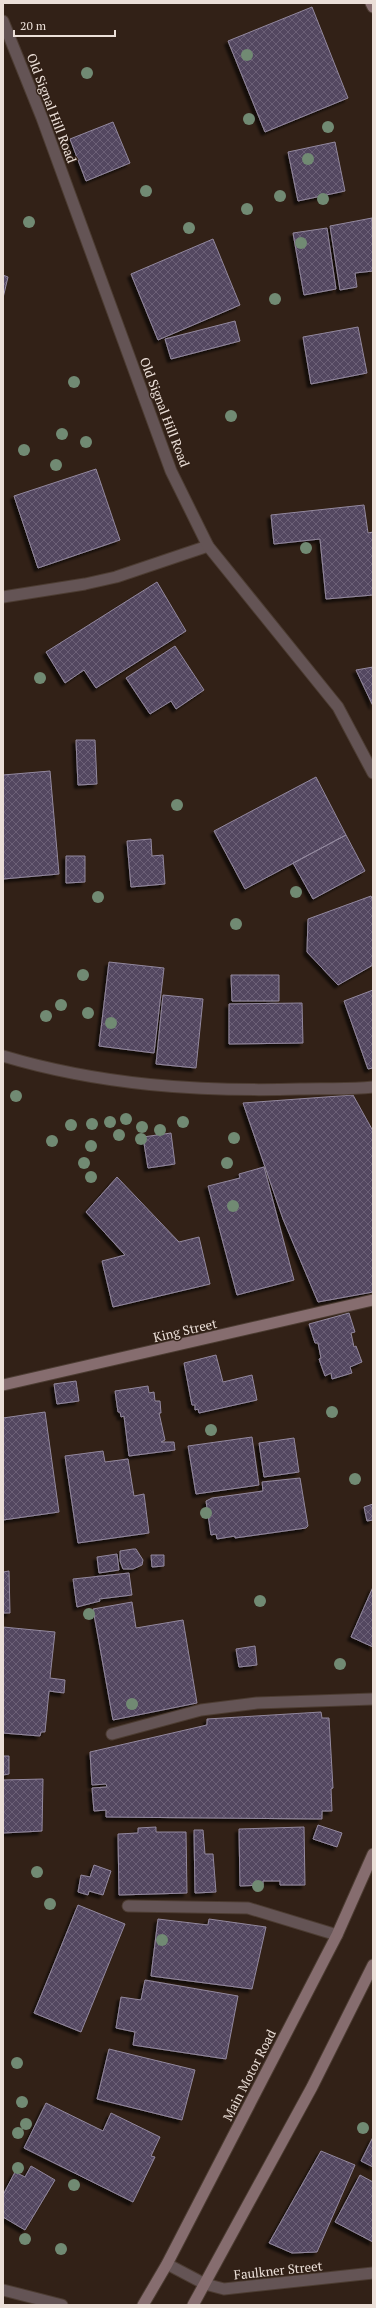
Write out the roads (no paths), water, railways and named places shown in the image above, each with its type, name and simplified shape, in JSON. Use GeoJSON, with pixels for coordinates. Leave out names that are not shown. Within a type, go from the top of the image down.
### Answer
{"type":"FeatureCollection","features":[{"type":"Feature","properties":{"kind":"main road"},"geometry":{"type":"LineString","coordinates":[[371,3],[373,7]]}},
{"type":"Feature","properties":{"kind":"main road","name":"King Street"},"geometry":{"type":"LineString","coordinates":[[3,1385],[373,1300]]}},
{"type":"Feature","properties":{"kind":"main road","name":"Main Motor Road"},"geometry":{"type":"LineString","coordinates":[[143,2305],[167,2264],[337,1935],[373,1854]]}},
{"type":"Feature","properties":{"kind":"main road"},"geometry":{"type":"LineString","coordinates":[[193,2305],[312,2087],[373,1965]]}},
{"type":"Feature","properties":{"kind":"street","name":"Old Signal Hill Road"},"geometry":{"type":"LineString","coordinates":[[3,21],[45,125],[171,471],[208,546],[338,706],[373,774]]}},
{"type":"Feature","properties":{"kind":"street"},"geometry":{"type":"LineString","coordinates":[[3,597],[85,584],[116,577],[208,546]]}},
{"type":"Feature","properties":{"kind":"street"},"geometry":{"type":"LineString","coordinates":[[3,1056],[40,1067],[119,1082],[263,1090],[373,1086]]}},
{"type":"Feature","properties":{"kind":"street"},"geometry":{"type":"LineString","coordinates":[[112,1734],[201,1710],[257,1704],[373,1699]]}},
{"type":"Feature","properties":{"kind":"street"},"geometry":{"type":"LineString","coordinates":[[128,1906],[248,1908],[337,1935]]}},
{"type":"Feature","properties":{"kind":"street","name":"Faulkner Street"},"geometry":{"type":"LineString","coordinates":[[167,2264],[204,2284],[224,2289],[250,2288],[373,2273]]}},
{"type":"Feature","properties":{"kind":"street"},"geometry":{"type":"LineString","coordinates":[[3,2290],[62,2305]]}}]}
